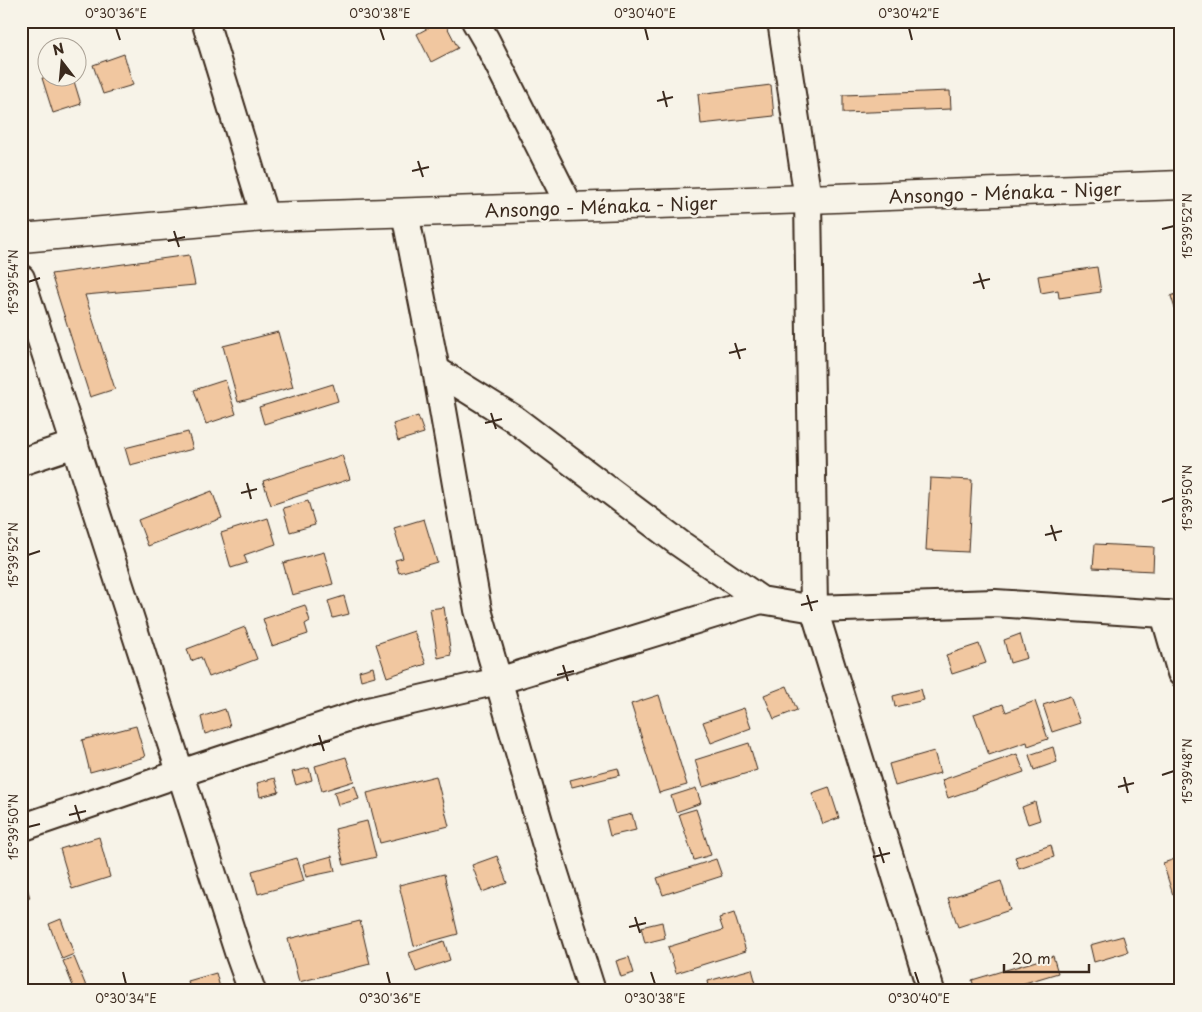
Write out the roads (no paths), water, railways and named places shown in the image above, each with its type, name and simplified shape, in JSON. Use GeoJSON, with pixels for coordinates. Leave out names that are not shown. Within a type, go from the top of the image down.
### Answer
{"type":"FeatureCollection","features":[{"type":"Feature","properties":{"kind":"main road","name":"Ansongo - Ménaka - Niger"},"geometry":{"type":"LineString","coordinates":[[21,238],[265,217],[1181,186]]}},
{"type":"Feature","properties":{"kind":"street"},"geometry":{"type":"LineString","coordinates":[[205,21],[265,217]]}},
{"type":"Feature","properties":{"kind":"street"},"geometry":{"type":"LineString","coordinates":[[474,21],[486,40],[570,207]]}},
{"type":"Feature","properties":{"kind":"street"},"geometry":{"type":"LineString","coordinates":[[781,21],[808,199],[814,609],[931,991]]}},
{"type":"Feature","properties":{"kind":"street"},"geometry":{"type":"LineString","coordinates":[[404,212],[436,370],[478,610],[545,842],[592,991]]}},
{"type":"Feature","properties":{"kind":"street"},"geometry":{"type":"LineString","coordinates":[[21,278],[252,991]]}},
{"type":"Feature","properties":{"kind":"street"},"geometry":{"type":"LineString","coordinates":[[436,370],[512,418],[679,543],[761,600],[814,609],[995,603],[1175,619],[1181,673]]}},
{"type":"Feature","properties":{"kind":"street"},"geometry":{"type":"LineString","coordinates":[[21,462],[75,444]]}},
{"type":"Feature","properties":{"kind":"street"},"geometry":{"type":"LineString","coordinates":[[21,828],[368,711],[498,681],[761,600]]}},
{"type":"Feature","properties":{"kind":"street"},"geometry":{"type":"LineString","coordinates":[[180,773],[256,991]]}}]}
